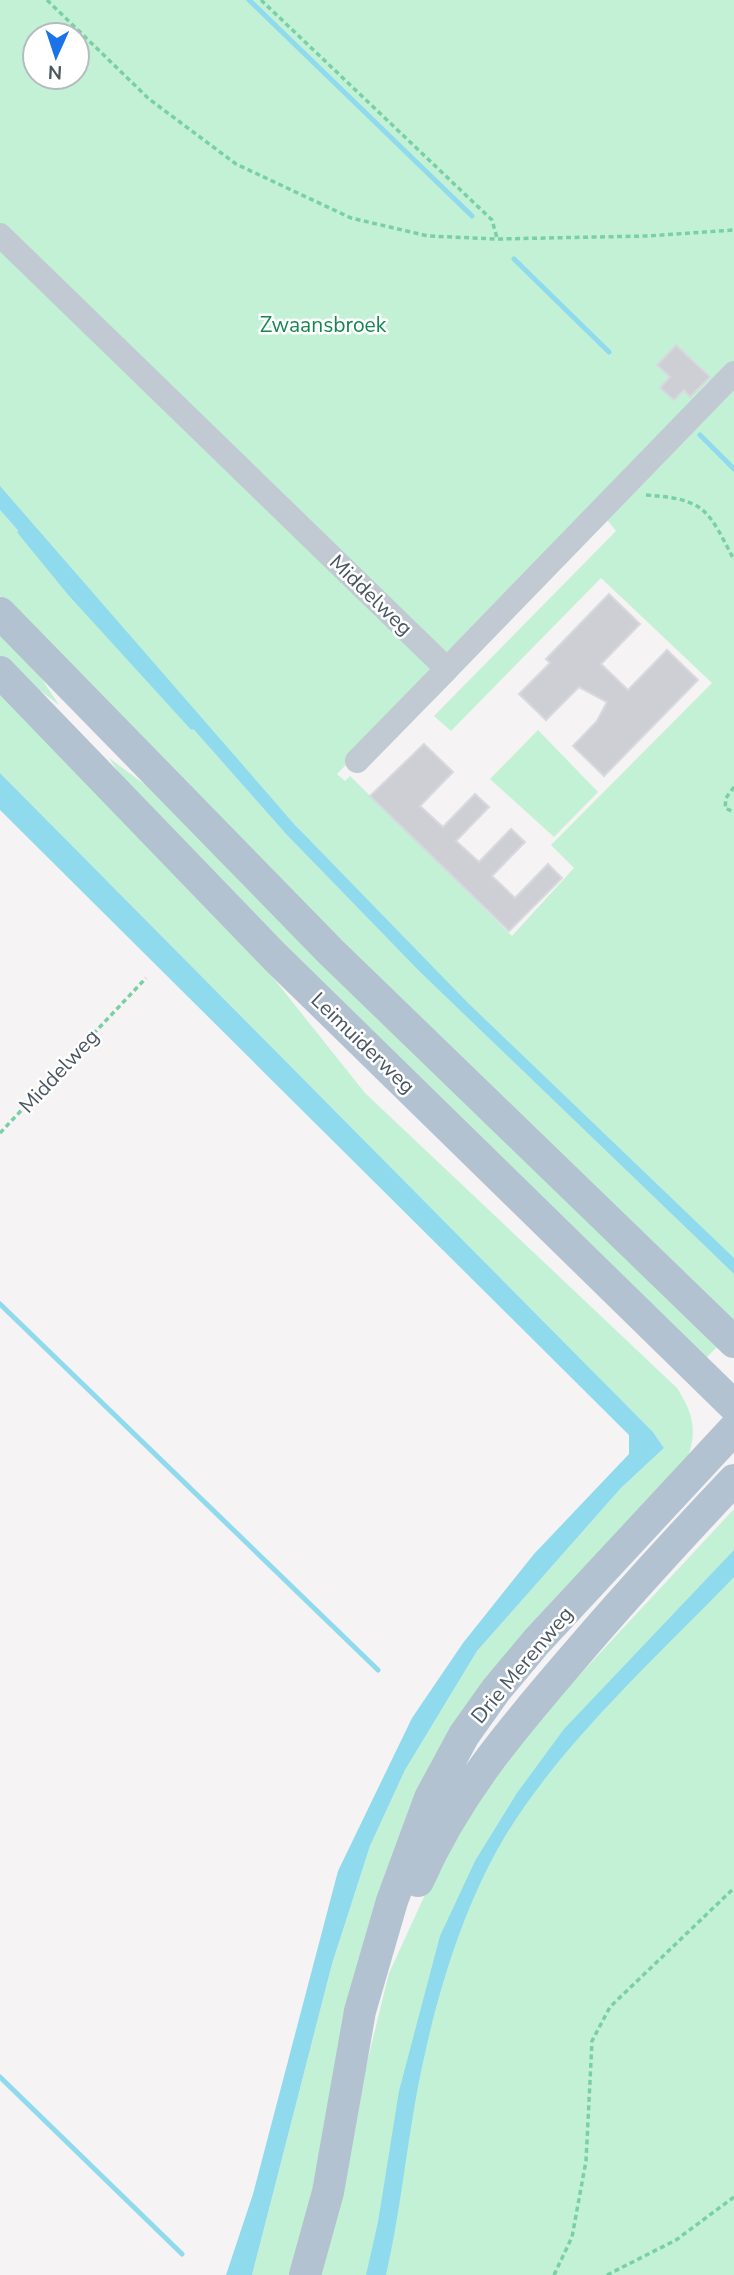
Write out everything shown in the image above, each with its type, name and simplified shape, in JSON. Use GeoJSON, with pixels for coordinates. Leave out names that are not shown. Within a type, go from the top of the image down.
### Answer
{"type":"FeatureCollection","features":[{"type":"Feature","properties":{"kind":"main road","name":"Leimuiderweg"},"geometry":{"type":"LineString","coordinates":[[0,613],[331,952],[734,1342]]}},
{"type":"Feature","properties":{"kind":"main road","name":"Leimuiderweg"},"geometry":{"type":"LineString","coordinates":[[0,672],[275,957],[734,1406]]}},
{"type":"Feature","properties":{"kind":"main road","name":"Drie Merenweg"},"geometry":{"type":"LineString","coordinates":[[305,2275],[328,2192],[345,2108],[360,2011],[392,1901],[430,1798],[464,1735],[537,1641],[734,1429]]}},
{"type":"Feature","properties":{"kind":"main road","name":"Drie Merenweg"},"geometry":{"type":"LineString","coordinates":[[345,2108],[393,1945],[436,1841],[466,1789],[497,1746],[568,1663],[734,1479]]}},
{"type":"Feature","properties":{"kind":"lane","name":"Middelweg"},"geometry":{"type":"LineString","coordinates":[[0,235],[447,669]]}},
{"type":"Feature","properties":{"kind":"lane"},"geometry":{"type":"LineString","coordinates":[[357,761],[734,373]]}},
{"type":"Feature","properties":{"kind":"path"},"geometry":{"type":"LineString","coordinates":[[47,0],[149,99],[236,164],[351,218],[428,236],[497,239],[647,236],[734,230]]}},
{"type":"Feature","properties":{"kind":"path"},"geometry":{"type":"LineString","coordinates":[[261,0],[492,220],[497,239]]}},
{"type":"Feature","properties":{"kind":"path"},"geometry":{"type":"LineString","coordinates":[[617,494],[681,498],[710,516],[734,560]]}},
{"type":"Feature","properties":{"kind":"path"},"geometry":{"type":"LineString","coordinates":[[734,787],[726,798],[725,808],[734,812]]}},
{"type":"Feature","properties":{"kind":"path","name":"Middelweg"},"geometry":{"type":"LineString","coordinates":[[0,1133],[146,978]]}},
{"type":"Feature","properties":{"kind":"path"},"geometry":{"type":"LineString","coordinates":[[554,2275],[572,2237],[586,2161],[592,2040],[610,2007],[734,1888]]}},
{"type":"Feature","properties":{"kind":"path"},"geometry":{"type":"LineString","coordinates":[[607,2275],[676,2240],[734,2197]]}},
{"type":"Feature","properties":{"kind":"green space","name":"Zwaansbroek"},"geometry":{"type":"Polygon","coordinates":[[[0,0],[734,0],[734,1262],[292,836],[299,829],[0,501],[0,0]],[[597,507],[337,774],[345,781],[350,776],[512,936],[574,868],[551,845],[712,683],[601,578],[451,731],[434,716],[616,531],[597,507]]]}},
{"type":"Feature","properties":{"kind":"green space"},"geometry":{"type":"Polygon","coordinates":[[[0,510],[286,834],[419,971],[734,1274],[734,1328],[134,741],[0,596],[0,510]]]}},
{"type":"Feature","properties":{"kind":"green space"},"geometry":{"type":"Polygon","coordinates":[[[0,628],[26,655],[59,705],[0,660],[0,628]]]}},
{"type":"Feature","properties":{"kind":"green space"},"geometry":{"type":"Polygon","coordinates":[[[0,690],[247,945],[365,1093],[677,1388],[688,1408],[693,1426],[685,1466],[458,1734],[294,2275],[252,2275],[332,1964],[370,1846],[405,1770],[477,1651],[621,1488],[664,1448],[653,1432],[0,773],[0,690]]]}},
{"type":"Feature","properties":{"kind":"green space"},"geometry":{"type":"Polygon","coordinates":[[[538,730],[598,792],[554,837],[490,779],[538,730]]]}},
{"type":"Feature","properties":{"kind":"green space"},"geometry":{"type":"Polygon","coordinates":[[[109,758],[158,794],[721,1343],[703,1361],[141,806],[109,758]]]}},
{"type":"Feature","properties":{"kind":"green space"},"geometry":{"type":"Polygon","coordinates":[[[734,1509],[734,2275],[315,2275],[389,1973],[442,1858],[475,1800],[533,1725],[734,1509]]]}},
{"type":"Feature","properties":{"kind":"water"},"geometry":{"type":"Polygon","coordinates":[[[0,486],[295,825],[468,1003],[734,1258],[734,1274],[419,971],[286,834],[0,510],[0,486]]]}},
{"type":"Feature","properties":{"kind":"water"},"geometry":{"type":"Polygon","coordinates":[[[0,773],[653,1432],[664,1448],[621,1488],[477,1651],[405,1770],[370,1846],[332,1964],[252,2275],[226,2275],[253,2194],[338,1871],[412,1718],[463,1643],[534,1554],[629,1454],[629,1435],[0,810],[0,773]]]}},
{"type":"Feature","properties":{"kind":"water"},"geometry":{"type":"Polygon","coordinates":[[[734,1550],[734,1577],[642,1670],[553,1768],[504,1838],[488,1868],[448,1966],[429,2035],[386,2275],[366,2275],[378,2222],[399,2091],[440,1936],[475,1861],[517,1793],[564,1729],[734,1550]]]}},
{"type":"Feature","properties":{"kind":"building"},"geometry":{"type":"Polygon","coordinates":[[[676,345],[710,377],[690,397],[684,390],[674,400],[660,388],[670,377],[657,365],[676,345]]]}},
{"type":"Feature","properties":{"kind":"building"},"geometry":{"type":"Polygon","coordinates":[[[609,594],[640,624],[601,664],[628,690],[667,650],[698,680],[604,776],[573,746],[597,721],[607,702],[579,687],[546,720],[519,694],[550,663],[546,659],[609,594]]]}},
{"type":"Feature","properties":{"kind":"building"},"geometry":{"type":"Polygon","coordinates":[[[424,744],[453,772],[420,806],[443,827],[475,794],[489,807],[456,841],[479,862],[511,829],[525,842],[492,876],[515,898],[548,864],[562,878],[509,931],[370,796],[424,744]]]}},
{"type":"Feature","properties":{"kind":"waterway"},"geometry":{"type":"LineString","coordinates":[[249,0],[472,216]]}},
{"type":"Feature","properties":{"kind":"waterway"},"geometry":{"type":"LineString","coordinates":[[514,259],[609,352]]}},
{"type":"Feature","properties":{"kind":"waterway"},"geometry":{"type":"LineString","coordinates":[[700,435],[734,469]]}},
{"type":"Feature","properties":{"kind":"waterway"},"geometry":{"type":"LineString","coordinates":[[20,532],[69,592],[192,727]]}},
{"type":"Feature","properties":{"kind":"waterway"},"geometry":{"type":"LineString","coordinates":[[0,1304],[378,1670]]}},
{"type":"Feature","properties":{"kind":"waterway"},"geometry":{"type":"LineString","coordinates":[[0,2077],[182,2254]]}}]}
